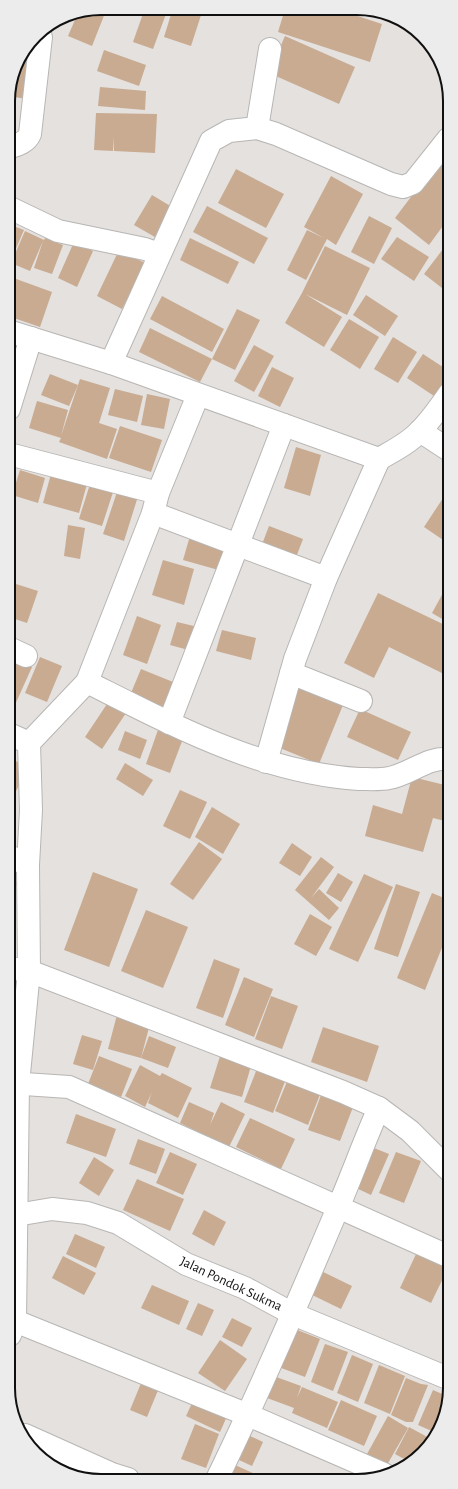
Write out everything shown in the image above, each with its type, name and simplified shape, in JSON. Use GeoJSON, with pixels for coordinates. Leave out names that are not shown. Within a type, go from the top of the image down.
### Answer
{"type":"FeatureCollection","features":[{"type":"Feature","properties":{"kind":"street"},"geometry":{"type":"LineString","coordinates":[[15,145],[28,139],[30,134],[40,40]]}},
{"type":"Feature","properties":{"kind":"street"},"geometry":{"type":"LineString","coordinates":[[257,128],[270,50]]}},
{"type":"Feature","properties":{"kind":"street"},"geometry":{"type":"LineString","coordinates":[[110,363],[211,141],[229,131],[257,128],[276,134],[391,184],[403,187],[413,183],[443,145]]}},
{"type":"Feature","properties":{"kind":"street"},"geometry":{"type":"LineString","coordinates":[[15,210],[58,231],[145,249],[159,254]]}},
{"type":"Feature","properties":{"kind":"street"},"geometry":{"type":"LineString","coordinates":[[15,333],[110,363],[379,459]]}},
{"type":"Feature","properties":{"kind":"street"},"geometry":{"type":"LineString","coordinates":[[15,390],[31,338]]}},
{"type":"Feature","properties":{"kind":"street"},"geometry":{"type":"LineString","coordinates":[[15,1060],[19,969],[31,810],[29,743],[87,682],[198,395]]}},
{"type":"Feature","properties":{"kind":"street"},"geometry":{"type":"LineString","coordinates":[[266,762],[291,673],[326,578],[379,459],[401,446],[420,431],[443,403]]}},
{"type":"Feature","properties":{"kind":"street"},"geometry":{"type":"LineString","coordinates":[[169,723],[284,425]]}},
{"type":"Feature","properties":{"kind":"street"},"geometry":{"type":"LineString","coordinates":[[420,431],[443,446]]}},
{"type":"Feature","properties":{"kind":"street"},"geometry":{"type":"LineString","coordinates":[[15,456],[156,503],[238,544],[326,578]]}},
{"type":"Feature","properties":{"kind":"street"},"geometry":{"type":"LineString","coordinates":[[291,673],[361,701]]}},
{"type":"Feature","properties":{"kind":"street"},"geometry":{"type":"LineString","coordinates":[[87,682],[169,723],[218,745],[266,762],[306,772],[359,779],[390,778],[422,764],[443,758]]}},
{"type":"Feature","properties":{"kind":"street"},"geometry":{"type":"LineString","coordinates":[[15,737],[29,743]]}},
{"type":"Feature","properties":{"kind":"street"},"geometry":{"type":"LineString","coordinates":[[15,859],[28,865]]}},
{"type":"Feature","properties":{"kind":"street"},"geometry":{"type":"LineString","coordinates":[[19,969],[342,1092],[378,1108],[410,1131],[443,1164]]}},
{"type":"Feature","properties":{"kind":"street"},"geometry":{"type":"LineString","coordinates":[[15,1083],[69,1087],[443,1254]]}},
{"type":"Feature","properties":{"kind":"street"},"geometry":{"type":"LineString","coordinates":[[219,1474],[248,1415],[293,1314],[378,1108]]}},
{"type":"Feature","properties":{"kind":"street","name":"Jalan Pondok Sukma"},"geometry":{"type":"LineString","coordinates":[[15,1215],[52,1209],[87,1213],[118,1223],[186,1264],[245,1288],[293,1314],[443,1376]]}},
{"type":"Feature","properties":{"kind":"street"},"geometry":{"type":"LineString","coordinates":[[15,1329],[248,1415],[377,1471]]}},
{"type":"Feature","properties":{"kind":"street"},"geometry":{"type":"LineString","coordinates":[[31,1437],[112,1474]]}},
{"type":"Feature","properties":{"kind":"building"},"geometry":{"type":"Polygon","coordinates":[[[95,15],[104,15],[92,46],[68,36],[75,19],[95,15]]]}},
{"type":"Feature","properties":{"kind":"building"},"geometry":{"type":"Polygon","coordinates":[[[143,15],[166,15],[153,49],[133,42],[143,15]]]}},
{"type":"Feature","properties":{"kind":"building"},"geometry":{"type":"Polygon","coordinates":[[[171,15],[201,15],[191,46],[164,37],[171,15]]]}},
{"type":"Feature","properties":{"kind":"building"},"geometry":{"type":"Polygon","coordinates":[[[283,15],[354,15],[382,24],[370,62],[278,32],[283,15]]]}},
{"type":"Feature","properties":{"kind":"building"},"geometry":{"type":"Polygon","coordinates":[[[285,36],[355,67],[339,104],[269,73],[285,36]]]}},
{"type":"Feature","properties":{"kind":"building"},"geometry":{"type":"Polygon","coordinates":[[[36,46],[27,99],[15,97],[16,89],[18,78],[26,58],[36,46]]]}},
{"type":"Feature","properties":{"kind":"building"},"geometry":{"type":"Polygon","coordinates":[[[104,50],[146,65],[139,86],[97,71],[104,50]]]}},
{"type":"Feature","properties":{"kind":"building"},"geometry":{"type":"Polygon","coordinates":[[[100,87],[146,91],[145,110],[98,106],[100,87]]]}},
{"type":"Feature","properties":{"kind":"building"},"geometry":{"type":"Polygon","coordinates":[[[96,113],[157,114],[155,153],[114,151],[114,137],[113,151],[94,150],[96,113]]]}},
{"type":"Feature","properties":{"kind":"building"},"geometry":{"type":"Polygon","coordinates":[[[443,155],[443,226],[429,245],[395,218],[443,155]]]}},
{"type":"Feature","properties":{"kind":"building"},"geometry":{"type":"Polygon","coordinates":[[[236,169],[284,194],[266,228],[218,203],[236,169]]]}},
{"type":"Feature","properties":{"kind":"building"},"geometry":{"type":"Polygon","coordinates":[[[331,176],[363,194],[336,245],[327,239],[306,280],[287,270],[307,230],[324,238],[304,227],[331,176]]]}},
{"type":"Feature","properties":{"kind":"building"},"geometry":{"type":"Polygon","coordinates":[[[152,195],[172,207],[155,237],[134,225],[152,195]]]}},
{"type":"Feature","properties":{"kind":"building"},"geometry":{"type":"Polygon","coordinates":[[[207,206],[268,238],[254,264],[193,232],[207,206]]]}},
{"type":"Feature","properties":{"kind":"building"},"geometry":{"type":"Polygon","coordinates":[[[369,216],[392,228],[374,264],[351,252],[369,216]]]}},
{"type":"Feature","properties":{"kind":"building"},"geometry":{"type":"Polygon","coordinates":[[[15,227],[24,230],[15,251],[15,227]]]}},
{"type":"Feature","properties":{"kind":"building"},"geometry":{"type":"Polygon","coordinates":[[[25,231],[44,240],[45,238],[63,245],[52,274],[34,268],[43,241],[30,271],[15,265],[15,254],[25,231]]]}},
{"type":"Feature","properties":{"kind":"building"},"geometry":{"type":"Polygon","coordinates":[[[397,237],[429,257],[414,281],[381,259],[397,237]]]}},
{"type":"Feature","properties":{"kind":"building"},"geometry":{"type":"Polygon","coordinates":[[[190,238],[239,262],[228,284],[180,260],[190,238]]]}},
{"type":"Feature","properties":{"kind":"building"},"geometry":{"type":"Polygon","coordinates":[[[74,242],[93,251],[77,287],[58,278],[74,242]]]}},
{"type":"Feature","properties":{"kind":"building"},"geometry":{"type":"Polygon","coordinates":[[[325,246],[370,268],[347,315],[305,294],[342,317],[324,347],[285,323],[302,293],[325,246]]]}},
{"type":"Feature","properties":{"kind":"building"},"geometry":{"type":"Polygon","coordinates":[[[443,249],[442,288],[424,274],[443,249]]]}},
{"type":"Feature","properties":{"kind":"building"},"geometry":{"type":"Polygon","coordinates":[[[119,250],[145,263],[122,309],[97,296],[119,250]]]}},
{"type":"Feature","properties":{"kind":"building"},"geometry":{"type":"Polygon","coordinates":[[[15,279],[52,292],[40,327],[15,318],[15,279]]]}},
{"type":"Feature","properties":{"kind":"building"},"geometry":{"type":"Polygon","coordinates":[[[366,295],[398,316],[385,336],[353,315],[366,295]]]}},
{"type":"Feature","properties":{"kind":"building"},"geometry":{"type":"Polygon","coordinates":[[[162,296],[224,329],[212,352],[150,319],[162,296]]]}},
{"type":"Feature","properties":{"kind":"building"},"geometry":{"type":"Polygon","coordinates":[[[237,309],[260,320],[235,370],[212,359],[237,309]]]}},
{"type":"Feature","properties":{"kind":"building"},"geometry":{"type":"Polygon","coordinates":[[[349,319],[379,337],[360,369],[330,350],[349,319]]]}},
{"type":"Feature","properties":{"kind":"building"},"geometry":{"type":"Polygon","coordinates":[[[150,328],[212,359],[200,382],[139,352],[150,328]]]}},
{"type":"Feature","properties":{"kind":"building"},"geometry":{"type":"Polygon","coordinates":[[[393,337],[417,352],[398,383],[374,369],[393,337]]]}},
{"type":"Feature","properties":{"kind":"building"},"geometry":{"type":"Polygon","coordinates":[[[254,345],[274,356],[254,392],[234,381],[254,345]]]}},
{"type":"Feature","properties":{"kind":"building"},"geometry":{"type":"Polygon","coordinates":[[[423,354],[443,367],[443,395],[440,400],[407,378],[423,354]]]}},
{"type":"Feature","properties":{"kind":"building"},"geometry":{"type":"Polygon","coordinates":[[[272,367],[294,378],[280,407],[258,396],[272,367]]]}},
{"type":"Feature","properties":{"kind":"building"},"geometry":{"type":"Polygon","coordinates":[[[50,374],[78,385],[69,406],[41,395],[50,374]]]}},
{"type":"Feature","properties":{"kind":"building"},"geometry":{"type":"Polygon","coordinates":[[[80,379],[110,388],[99,423],[117,429],[107,459],[59,442],[61,438],[29,428],[37,401],[68,410],[61,436],[80,379]]]}},
{"type":"Feature","properties":{"kind":"building"},"geometry":{"type":"Polygon","coordinates":[[[115,389],[143,396],[137,422],[108,415],[115,389]]]}},
{"type":"Feature","properties":{"kind":"building"},"geometry":{"type":"Polygon","coordinates":[[[147,394],[170,399],[164,429],[141,425],[147,394]]]}},
{"type":"Feature","properties":{"kind":"building"},"geometry":{"type":"Polygon","coordinates":[[[120,426],[162,440],[151,472],[109,458],[120,426]]]}},
{"type":"Feature","properties":{"kind":"building"},"geometry":{"type":"Polygon","coordinates":[[[296,447],[321,455],[310,496],[284,488],[296,447]]]}},
{"type":"Feature","properties":{"kind":"building"},"geometry":{"type":"Polygon","coordinates":[[[20,470],[45,478],[38,503],[15,496],[15,486],[20,470]]]}},
{"type":"Feature","properties":{"kind":"building"},"geometry":{"type":"Polygon","coordinates":[[[51,474],[87,484],[79,513],[43,503],[51,474]]]}},
{"type":"Feature","properties":{"kind":"building"},"geometry":{"type":"Polygon","coordinates":[[[91,481],[114,489],[102,526],[79,519],[91,481]]]}},
{"type":"Feature","properties":{"kind":"building"},"geometry":{"type":"Polygon","coordinates":[[[119,486],[139,493],[124,541],[103,534],[119,486]]]}},
{"type":"Feature","properties":{"kind":"building"},"geometry":{"type":"Polygon","coordinates":[[[443,498],[443,540],[424,527],[443,498]]]}},
{"type":"Feature","properties":{"kind":"building"},"geometry":{"type":"Polygon","coordinates":[[[68,525],[85,528],[80,559],[64,556],[68,525]]]}},
{"type":"Feature","properties":{"kind":"building"},"geometry":{"type":"Polygon","coordinates":[[[269,526],[303,539],[295,560],[261,547],[269,526]]]}},
{"type":"Feature","properties":{"kind":"building"},"geometry":{"type":"Polygon","coordinates":[[[190,536],[229,547],[222,571],[183,560],[190,536]]]}},
{"type":"Feature","properties":{"kind":"building"},"geometry":{"type":"Polygon","coordinates":[[[163,560],[194,569],[184,605],[152,595],[163,560]]]}},
{"type":"Feature","properties":{"kind":"building"},"geometry":{"type":"Polygon","coordinates":[[[16,584],[38,591],[27,623],[15,619],[16,584]]]}},
{"type":"Feature","properties":{"kind":"building"},"geometry":{"type":"Polygon","coordinates":[[[378,593],[443,624],[443,674],[389,647],[374,678],[344,663],[378,593]]]}},
{"type":"Feature","properties":{"kind":"building"},"geometry":{"type":"Polygon","coordinates":[[[443,593],[443,619],[432,613],[443,593]]]}},
{"type":"Feature","properties":{"kind":"building"},"geometry":{"type":"Polygon","coordinates":[[[137,616],[161,625],[147,664],[123,655],[137,616]]]}},
{"type":"Feature","properties":{"kind":"building"},"geometry":{"type":"Polygon","coordinates":[[[177,622],[198,627],[192,651],[170,645],[177,622]]]}},
{"type":"Feature","properties":{"kind":"building"},"geometry":{"type":"Polygon","coordinates":[[[222,630],[256,638],[251,660],[216,651],[222,630]]]}},
{"type":"Feature","properties":{"kind":"building"},"geometry":{"type":"Polygon","coordinates":[[[40,657],[62,666],[47,702],[25,693],[40,657]]]}},
{"type":"Feature","properties":{"kind":"building"},"geometry":{"type":"Polygon","coordinates":[[[15,660],[32,667],[15,705],[15,660]]]}},
{"type":"Feature","properties":{"kind":"building"},"geometry":{"type":"Polygon","coordinates":[[[141,669],[178,684],[168,709],[131,693],[141,669]]]}},
{"type":"Feature","properties":{"kind":"building"},"geometry":{"type":"Polygon","coordinates":[[[299,687],[343,705],[319,764],[275,746],[299,687]]]}},
{"type":"Feature","properties":{"kind":"building"},"geometry":{"type":"Polygon","coordinates":[[[109,701],[126,713],[102,749],[85,737],[109,701]]]}},
{"type":"Feature","properties":{"kind":"building"},"geometry":{"type":"Polygon","coordinates":[[[360,709],[411,732],[398,760],[347,737],[360,709]]]}},
{"type":"Feature","properties":{"kind":"building"},"geometry":{"type":"Polygon","coordinates":[[[159,727],[184,736],[170,773],[146,764],[159,727]]]}},
{"type":"Feature","properties":{"kind":"building"},"geometry":{"type":"Polygon","coordinates":[[[125,731],[147,740],[140,759],[118,750],[125,731]]]}},
{"type":"Feature","properties":{"kind":"building"},"geometry":{"type":"Polygon","coordinates":[[[15,760],[28,768],[15,793],[15,760]]]}},
{"type":"Feature","properties":{"kind":"building"},"geometry":{"type":"Polygon","coordinates":[[[125,763],[153,780],[143,796],[116,779],[125,763]]]}},
{"type":"Feature","properties":{"kind":"building"},"geometry":{"type":"Polygon","coordinates":[[[412,777],[443,785],[443,820],[433,818],[423,852],[365,836],[373,805],[402,814],[412,777]]]}},
{"type":"Feature","properties":{"kind":"building"},"geometry":{"type":"Polygon","coordinates":[[[180,790],[207,802],[190,839],[163,826],[180,790]]]}},
{"type":"Feature","properties":{"kind":"building"},"geometry":{"type":"Polygon","coordinates":[[[212,807],[240,824],[223,854],[195,837],[212,807]]]}},
{"type":"Feature","properties":{"kind":"building"},"geometry":{"type":"Polygon","coordinates":[[[199,842],[222,859],[193,900],[170,884],[199,842]]]}},
{"type":"Feature","properties":{"kind":"building"},"geometry":{"type":"Polygon","coordinates":[[[292,843],[312,857],[300,876],[279,863],[292,843]]]}},
{"type":"Feature","properties":{"kind":"building"},"geometry":{"type":"Polygon","coordinates":[[[321,857],[334,867],[311,898],[319,889],[339,908],[329,920],[295,890],[321,857]]]}},
{"type":"Feature","properties":{"kind":"building"},"geometry":{"type":"Polygon","coordinates":[[[93,872],[138,889],[109,967],[64,950],[93,872]]]}},
{"type":"Feature","properties":{"kind":"building"},"geometry":{"type":"Polygon","coordinates":[[[338,873],[353,882],[341,902],[326,893],[338,873]]]}},
{"type":"Feature","properties":{"kind":"building"},"geometry":{"type":"Polygon","coordinates":[[[364,874],[393,887],[358,962],[329,949],[364,874]]]}},
{"type":"Feature","properties":{"kind":"building"},"geometry":{"type":"Polygon","coordinates":[[[15,881],[18,883],[15,888],[15,881]]]}},
{"type":"Feature","properties":{"kind":"building"},"geometry":{"type":"Polygon","coordinates":[[[396,884],[420,892],[398,957],[374,949],[396,884]]]}},
{"type":"Feature","properties":{"kind":"building"},"geometry":{"type":"Polygon","coordinates":[[[432,893],[443,898],[443,945],[425,990],[397,978],[432,893]]]}},
{"type":"Feature","properties":{"kind":"building"},"geometry":{"type":"Polygon","coordinates":[[[146,910],[188,927],[163,988],[121,971],[146,910]]]}},
{"type":"Feature","properties":{"kind":"building"},"geometry":{"type":"Polygon","coordinates":[[[310,914],[332,927],[316,956],[294,944],[310,914]]]}},
{"type":"Feature","properties":{"kind":"building"},"geometry":{"type":"Polygon","coordinates":[[[214,959],[240,969],[223,1018],[196,1008],[214,959]]]}},
{"type":"Feature","properties":{"kind":"building"},"geometry":{"type":"Polygon","coordinates":[[[244,977],[273,989],[254,1037],[225,1025],[244,977]]]}},
{"type":"Feature","properties":{"kind":"building"},"geometry":{"type":"Polygon","coordinates":[[[271,996],[298,1006],[282,1049],[255,1039],[271,996]]]}},
{"type":"Feature","properties":{"kind":"building"},"geometry":{"type":"Polygon","coordinates":[[[118,1011],[151,1020],[141,1058],[108,1049],[118,1011]]]}},
{"type":"Feature","properties":{"kind":"building"},"geometry":{"type":"Polygon","coordinates":[[[323,1027],[379,1046],[367,1082],[311,1062],[323,1027]]]}},
{"type":"Feature","properties":{"kind":"building"},"geometry":{"type":"Polygon","coordinates":[[[82,1035],[102,1041],[93,1070],[73,1064],[82,1035]]]}},
{"type":"Feature","properties":{"kind":"building"},"geometry":{"type":"Polygon","coordinates":[[[149,1036],[176,1047],[168,1068],[141,1058],[149,1036]]]}},
{"type":"Feature","properties":{"kind":"building"},"geometry":{"type":"Polygon","coordinates":[[[222,1050],[253,1059],[242,1097],[210,1088],[222,1050]]]}},
{"type":"Feature","properties":{"kind":"building"},"geometry":{"type":"Polygon","coordinates":[[[99,1056],[132,1069],[121,1097],[88,1084],[99,1056]]]}},
{"type":"Feature","properties":{"kind":"building"},"geometry":{"type":"Polygon","coordinates":[[[140,1065],[160,1076],[162,1073],[192,1088],[178,1118],[148,1103],[152,1092],[145,1107],[125,1096],[140,1065]]]}},
{"type":"Feature","properties":{"kind":"building"},"geometry":{"type":"Polygon","coordinates":[[[258,1066],[287,1076],[273,1113],[244,1102],[258,1066]]]}},
{"type":"Feature","properties":{"kind":"building"},"geometry":{"type":"Polygon","coordinates":[[[288,1079],[321,1092],[308,1125],[275,1111],[288,1079]]]}},
{"type":"Feature","properties":{"kind":"building"},"geometry":{"type":"Polygon","coordinates":[[[321,1095],[353,1107],[340,1141],[308,1130],[321,1095]]]}},
{"type":"Feature","properties":{"kind":"building"},"geometry":{"type":"Polygon","coordinates":[[[189,1102],[214,1113],[210,1125],[221,1102],[245,1114],[229,1147],[180,1123],[189,1102]]]}},
{"type":"Feature","properties":{"kind":"building"},"geometry":{"type":"Polygon","coordinates":[[[76,1114],[116,1129],[106,1157],[66,1143],[76,1114]]]}},
{"type":"Feature","properties":{"kind":"building"},"geometry":{"type":"Polygon","coordinates":[[[250,1118],[295,1139],[281,1169],[236,1147],[250,1118]]]}},
{"type":"Feature","properties":{"kind":"building"},"geometry":{"type":"Polygon","coordinates":[[[138,1139],[165,1149],[156,1174],[129,1164],[138,1139]]]}},
{"type":"Feature","properties":{"kind":"building"},"geometry":{"type":"Polygon","coordinates":[[[369,1146],[389,1154],[371,1195],[352,1186],[369,1146]]]}},
{"type":"Feature","properties":{"kind":"building"},"geometry":{"type":"Polygon","coordinates":[[[170,1152],[197,1164],[183,1195],[156,1183],[170,1152]]]}},
{"type":"Feature","properties":{"kind":"building"},"geometry":{"type":"Polygon","coordinates":[[[396,1152],[421,1161],[404,1203],[379,1193],[396,1152]]]}},
{"type":"Feature","properties":{"kind":"building"},"geometry":{"type":"Polygon","coordinates":[[[94,1157],[114,1170],[99,1196],[79,1183],[94,1157]]]}},
{"type":"Feature","properties":{"kind":"building"},"geometry":{"type":"Polygon","coordinates":[[[137,1179],[184,1199],[170,1231],[123,1210],[137,1179]]]}},
{"type":"Feature","properties":{"kind":"building"},"geometry":{"type":"Polygon","coordinates":[[[204,1210],[226,1222],[214,1246],[192,1234],[204,1210]]]}},
{"type":"Feature","properties":{"kind":"building"},"geometry":{"type":"Polygon","coordinates":[[[75,1234],[105,1247],[96,1268],[66,1254],[75,1234]]]}},
{"type":"Feature","properties":{"kind":"building"},"geometry":{"type":"Polygon","coordinates":[[[418,1250],[443,1263],[443,1278],[431,1303],[400,1288],[418,1250]]]}},
{"type":"Feature","properties":{"kind":"building"},"geometry":{"type":"Polygon","coordinates":[[[63,1256],[96,1273],[84,1295],[52,1278],[63,1256]]]}},
{"type":"Feature","properties":{"kind":"building"},"geometry":{"type":"Polygon","coordinates":[[[317,1269],[352,1286],[341,1309],[306,1292],[317,1269]]]}},
{"type":"Feature","properties":{"kind":"building"},"geometry":{"type":"Polygon","coordinates":[[[152,1285],[189,1301],[179,1325],[141,1308],[152,1285]]]}},
{"type":"Feature","properties":{"kind":"building"},"geometry":{"type":"Polygon","coordinates":[[[198,1303],[214,1310],[202,1336],[186,1329],[198,1303]]]}},
{"type":"Feature","properties":{"kind":"building"},"geometry":{"type":"Polygon","coordinates":[[[232,1318],[252,1328],[242,1347],[222,1337],[232,1318]]]}},
{"type":"Feature","properties":{"kind":"building"},"geometry":{"type":"Polygon","coordinates":[[[290,1327],[320,1339],[305,1377],[276,1366],[290,1327]]]}},
{"type":"Feature","properties":{"kind":"building"},"geometry":{"type":"Polygon","coordinates":[[[220,1340],[247,1359],[225,1391],[198,1373],[220,1340]]]}},
{"type":"Feature","properties":{"kind":"building"},"geometry":{"type":"Polygon","coordinates":[[[325,1344],[348,1352],[333,1391],[311,1382],[325,1344]]]}},
{"type":"Feature","properties":{"kind":"building"},"geometry":{"type":"Polygon","coordinates":[[[352,1355],[373,1364],[358,1402],[337,1393],[352,1355]]]}},
{"type":"Feature","properties":{"kind":"building"},"geometry":{"type":"Polygon","coordinates":[[[379,1365],[405,1376],[390,1414],[364,1403],[379,1365]]]}},
{"type":"Feature","properties":{"kind":"building"},"geometry":{"type":"Polygon","coordinates":[[[268,1374],[301,1386],[297,1398],[302,1387],[338,1402],[327,1428],[292,1413],[294,1408],[259,1395],[268,1374]]]}},
{"type":"Feature","properties":{"kind":"building"},"geometry":{"type":"Polygon","coordinates":[[[144,1376],[161,1383],[147,1417],[130,1410],[144,1376]]]}},
{"type":"Feature","properties":{"kind":"building"},"geometry":{"type":"Polygon","coordinates":[[[406,1378],[428,1385],[413,1422],[406,1422],[391,1415],[406,1378]]]}},
{"type":"Feature","properties":{"kind":"building"},"geometry":{"type":"Polygon","coordinates":[[[433,1390],[443,1394],[440,1411],[432,1431],[418,1425],[433,1390]]]}},
{"type":"Feature","properties":{"kind":"building"},"geometry":{"type":"Polygon","coordinates":[[[194,1399],[228,1414],[220,1432],[186,1416],[194,1399]]]}},
{"type":"Feature","properties":{"kind":"building"},"geometry":{"type":"Polygon","coordinates":[[[341,1400],[377,1416],[364,1446],[328,1430],[341,1400]]]}},
{"type":"Feature","properties":{"kind":"building"},"geometry":{"type":"Polygon","coordinates":[[[388,1416],[408,1428],[387,1465],[367,1454],[388,1416]]]}},
{"type":"Feature","properties":{"kind":"building"},"geometry":{"type":"Polygon","coordinates":[[[195,1424],[219,1434],[206,1468],[181,1459],[195,1424]]]}},
{"type":"Feature","properties":{"kind":"building"},"geometry":{"type":"Polygon","coordinates":[[[409,1427],[428,1437],[414,1453],[405,1459],[395,1454],[409,1427]]]}},
{"type":"Feature","properties":{"kind":"building"},"geometry":{"type":"Polygon","coordinates":[[[250,1436],[263,1442],[252,1466],[239,1460],[250,1436]]]}},
{"type":"Feature","properties":{"kind":"building"},"geometry":{"type":"Polygon","coordinates":[[[235,1465],[255,1474],[231,1474],[235,1465]]]}}]}
